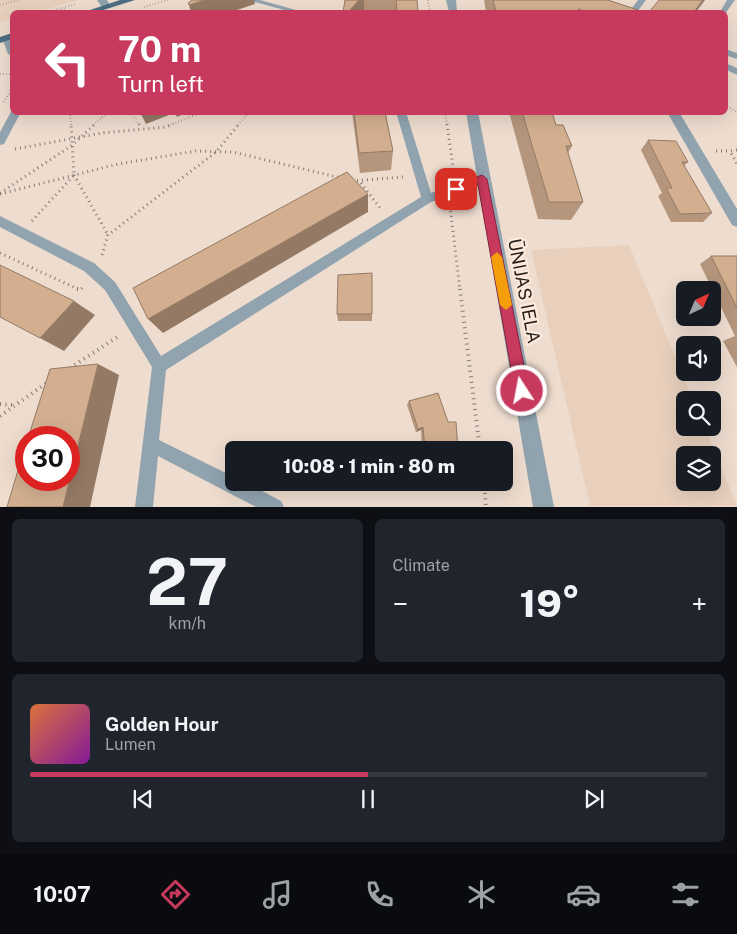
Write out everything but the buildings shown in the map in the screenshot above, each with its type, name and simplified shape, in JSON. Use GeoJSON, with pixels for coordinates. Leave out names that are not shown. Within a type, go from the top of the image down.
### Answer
{"type":"FeatureCollection","features":[{"type":"Feature","properties":{"kind":"main road"},"geometry":{"type":"LineString","coordinates":[[93,10],[104,4],[130,0]]}},
{"type":"Feature","properties":{"kind":"street","name":"ŪNIJAS IELA"},"geometry":{"type":"LineString","coordinates":[[472,115],[482,179],[544,506]]}},
{"type":"Feature","properties":{"kind":"street"},"geometry":{"type":"LineString","coordinates":[[674,115],[737,221]]}},
{"type":"Feature","properties":{"kind":"lane"},"geometry":{"type":"LineString","coordinates":[[251,0],[290,10]]}},
{"type":"Feature","properties":{"kind":"lane"},"geometry":{"type":"LineString","coordinates":[[268,5],[282,0]]}},
{"type":"Feature","properties":{"kind":"lane"},"geometry":{"type":"LineString","coordinates":[[0,141],[14,115]]}},
{"type":"Feature","properties":{"kind":"lane"},"geometry":{"type":"LineString","coordinates":[[402,115],[418,175],[427,199]]}},
{"type":"Feature","properties":{"kind":"lane"},"geometry":{"type":"LineString","coordinates":[[159,366],[427,199],[482,179]]}},
{"type":"Feature","properties":{"kind":"lane"},"geometry":{"type":"LineString","coordinates":[[0,221],[90,267],[110,286],[159,366],[144,506]]}},
{"type":"Feature","properties":{"kind":"lane"},"geometry":{"type":"LineString","coordinates":[[151,444],[275,506]]}},
{"type":"Feature","properties":{"kind":"path"},"geometry":{"type":"LineString","coordinates":[[0,5],[18,0]]}},
{"type":"Feature","properties":{"kind":"path"},"geometry":{"type":"LineString","coordinates":[[144,8],[168,0]]}},
{"type":"Feature","properties":{"kind":"path"},"geometry":{"type":"LineString","coordinates":[[55,10],[82,2]]}},
{"type":"Feature","properties":{"kind":"path"},"geometry":{"type":"LineString","coordinates":[[0,108],[10,91]]}},
{"type":"Feature","properties":{"kind":"path"},"geometry":{"type":"LineString","coordinates":[[70,115],[74,175],[108,235]]}},
{"type":"Feature","properties":{"kind":"path"},"geometry":{"type":"LineString","coordinates":[[0,194],[71,146],[105,115]]}},
{"type":"Feature","properties":{"kind":"path"},"geometry":{"type":"LineString","coordinates":[[133,115],[141,128]]}},
{"type":"Feature","properties":{"kind":"path"},"geometry":{"type":"LineString","coordinates":[[9,150],[141,128],[166,127],[196,115]]}},
{"type":"Feature","properties":{"kind":"path"},"geometry":{"type":"LineString","coordinates":[[0,253],[80,290],[96,273],[108,235],[216,152],[247,115]]}},
{"type":"Feature","properties":{"kind":"path"},"geometry":{"type":"LineString","coordinates":[[445,115],[456,189],[450,203],[479,441]]}},
{"type":"Feature","properties":{"kind":"path"},"geometry":{"type":"LineString","coordinates":[[737,150],[730,151],[737,164]]}},
{"type":"Feature","properties":{"kind":"path"},"geometry":{"type":"LineString","coordinates":[[0,194],[118,164],[196,151],[258,158],[361,182],[418,175]]}},
{"type":"Feature","properties":{"kind":"path"},"geometry":{"type":"LineString","coordinates":[[22,232],[74,175]]}},
{"type":"Feature","properties":{"kind":"path"},"geometry":{"type":"LineString","coordinates":[[361,182],[391,221]]}},
{"type":"Feature","properties":{"kind":"path"},"geometry":{"type":"LineString","coordinates":[[62,373],[134,327]]}},
{"type":"Feature","properties":{"kind":"path"},"geometry":{"type":"LineString","coordinates":[[0,416],[13,405],[53,379]]}},
{"type":"Feature","properties":{"kind":"path"},"geometry":{"type":"LineString","coordinates":[[0,404],[13,405]]}},
{"type":"Feature","properties":{"kind":"path"},"geometry":{"type":"LineString","coordinates":[[485,491],[486,506]]}},
{"type":"Feature","properties":{"kind":"shaded area"},"geometry":{"type":"Polygon","coordinates":[[[0,0],[79,0],[44,10],[10,10],[10,20],[0,23],[0,0]]]}},
{"type":"Feature","properties":{"kind":"shaded area"},"geometry":{"type":"Polygon","coordinates":[[[629,245],[676,359],[676,381],[685,381],[689,391],[676,391],[676,436],[708,436],[712,446],[676,446],[676,491],[721,491],[721,467],[737,506],[590,506],[531,250],[629,245]]]}},
{"type":"Feature","properties":{"kind":"slow traffic"},"geometry":{"type":"LineString","coordinates":[[497,257],[506,305]]}},
{"type":"Feature","properties":{"kind":"route"},"geometry":{"type":"LineString","coordinates":[[456,189],[482,179],[522,391]]}}]}
